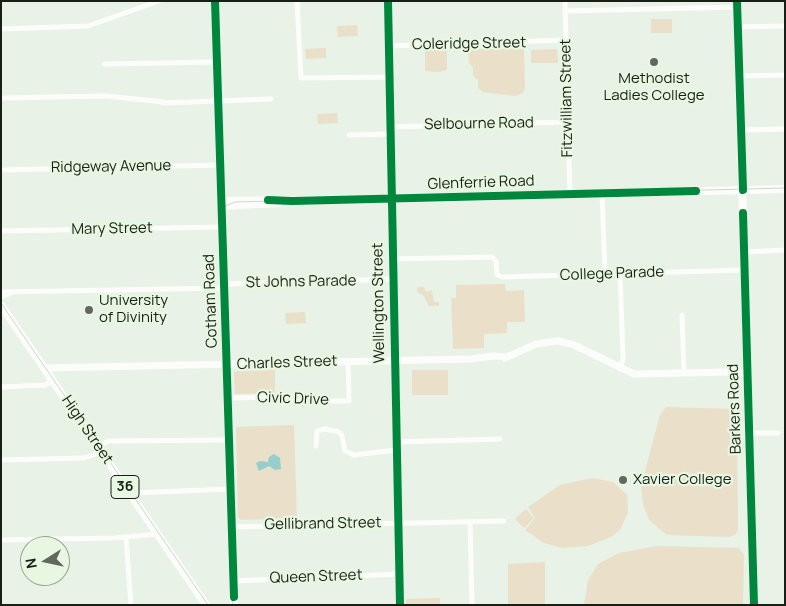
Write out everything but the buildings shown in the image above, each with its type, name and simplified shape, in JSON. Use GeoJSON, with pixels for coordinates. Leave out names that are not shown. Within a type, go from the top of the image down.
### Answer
{"type":"FeatureCollection","features":[{"type":"Feature","properties":{"kind":"main road","name":"Cotham Road"},"geometry":{"type":"LineString","coordinates":[[215,1],[234,605]]}},
{"type":"Feature","properties":{"kind":"main road","name":"Barkers Road"},"geometry":{"type":"LineString","coordinates":[[737,4],[754,605]]}},
{"type":"Feature","properties":{"kind":"main road","name":"Glenferrie Road"},"geometry":{"type":"LineString","coordinates":[[222,204],[785,189]]}},
{"type":"Feature","properties":{"kind":"main road","name":"High Street"},"geometry":{"type":"LineString","coordinates":[[3,310],[206,605]]}},
{"type":"Feature","properties":{"kind":"street"},"geometry":{"type":"LineString","coordinates":[[1,29],[88,26],[159,1]]}},
{"type":"Feature","properties":{"kind":"street"},"geometry":{"type":"LineString","coordinates":[[298,1],[301,78],[389,77]]}},
{"type":"Feature","properties":{"kind":"street","name":"Wellington Street"},"geometry":{"type":"LineString","coordinates":[[388,1],[400,605]]}},
{"type":"Feature","properties":{"kind":"street","name":"Fitzwilliam Street"},"geometry":{"type":"LineString","coordinates":[[565,1],[570,194]]}},
{"type":"Feature","properties":{"kind":"street"},"geometry":{"type":"LineString","coordinates":[[565,12],[737,4]]}},
{"type":"Feature","properties":{"kind":"street"},"geometry":{"type":"LineString","coordinates":[[738,27],[785,26]]}},
{"type":"Feature","properties":{"kind":"street","name":"Coleridge Street"},"geometry":{"type":"LineString","coordinates":[[389,46],[566,41]]}},
{"type":"Feature","properties":{"kind":"street"},"geometry":{"type":"LineString","coordinates":[[104,64],[218,62]]}},
{"type":"Feature","properties":{"kind":"street"},"geometry":{"type":"LineString","coordinates":[[740,76],[785,75]]}},
{"type":"Feature","properties":{"kind":"street"},"geometry":{"type":"LineString","coordinates":[[1,98],[105,96],[164,102],[199,102],[214,99],[219,101],[271,99]]}},
{"type":"Feature","properties":{"kind":"street","name":"Selbourne Road"},"geometry":{"type":"LineString","coordinates":[[348,135],[390,130],[568,122]]}},
{"type":"Feature","properties":{"kind":"street"},"geometry":{"type":"LineString","coordinates":[[741,130],[785,129]]}},
{"type":"Feature","properties":{"kind":"street","name":"Ridgeway Avenue"},"geometry":{"type":"LineString","coordinates":[[1,170],[221,165]]}},
{"type":"Feature","properties":{"kind":"street"},"geometry":{"type":"LineString","coordinates":[[602,194],[605,274]]}},
{"type":"Feature","properties":{"kind":"street","name":"Mary Street"},"geometry":{"type":"LineString","coordinates":[[1,231],[223,226]]}},
{"type":"Feature","properties":{"kind":"street"},"geometry":{"type":"LineString","coordinates":[[744,252],[785,250]]}},
{"type":"Feature","properties":{"kind":"street","name":"College Parade"},"geometry":{"type":"LineString","coordinates":[[392,259],[495,258],[496,273],[500,277],[745,270]]}},
{"type":"Feature","properties":{"kind":"street"},"geometry":{"type":"LineString","coordinates":[[620,274],[623,359],[620,369]]}},
{"type":"Feature","properties":{"kind":"street","name":"St Johns Parade"},"geometry":{"type":"LineString","coordinates":[[11,293],[393,281]]}},
{"type":"Feature","properties":{"kind":"street"},"geometry":{"type":"LineString","coordinates":[[1,292],[11,293]]}},
{"type":"Feature","properties":{"kind":"street"},"geometry":{"type":"LineString","coordinates":[[1,297],[11,293]]}},
{"type":"Feature","properties":{"kind":"street"},"geometry":{"type":"LineString","coordinates":[[682,316],[684,373]]}},
{"type":"Feature","properties":{"kind":"street","name":"Charles Street"},"geometry":{"type":"LineString","coordinates":[[44,368],[470,359],[490,356],[507,357],[536,344],[558,341],[574,345],[620,369],[634,374],[730,372],[748,374]]}},
{"type":"Feature","properties":{"kind":"street","name":"Civic Drive"},"geometry":{"type":"LineString","coordinates":[[228,398],[285,397],[291,401],[349,401],[348,362]]}},
{"type":"Feature","properties":{"kind":"street","name":"Charles Street"},"geometry":{"type":"LineString","coordinates":[[730,372],[742,369],[748,364]]}},
{"type":"Feature","properties":{"kind":"street"},"geometry":{"type":"LineString","coordinates":[[1,386],[45,385],[53,382],[59,373],[71,368]]}},
{"type":"Feature","properties":{"kind":"street"},"geometry":{"type":"LineString","coordinates":[[316,446],[317,431],[325,429],[338,432],[342,436],[345,451],[354,455],[396,450]]}},
{"type":"Feature","properties":{"kind":"street"},"geometry":{"type":"LineString","coordinates":[[750,433],[778,433]]}},
{"type":"Feature","properties":{"kind":"street"},"geometry":{"type":"LineString","coordinates":[[396,442],[500,439]]}},
{"type":"Feature","properties":{"kind":"street"},"geometry":{"type":"LineString","coordinates":[[1,460],[96,459],[108,442],[229,440]]}},
{"type":"Feature","properties":{"kind":"street"},"geometry":{"type":"LineString","coordinates":[[130,493],[231,488]]}},
{"type":"Feature","properties":{"kind":"street","name":"Gellibrand Street"},"geometry":{"type":"LineString","coordinates":[[232,527],[504,521]]}},
{"type":"Feature","properties":{"kind":"street"},"geometry":{"type":"LineString","coordinates":[[470,522],[472,605]]}},
{"type":"Feature","properties":{"kind":"street"},"geometry":{"type":"LineString","coordinates":[[1,540],[123,537],[158,534]]}},
{"type":"Feature","properties":{"kind":"street"},"geometry":{"type":"LineString","coordinates":[[123,537],[131,605]]}},
{"type":"Feature","properties":{"kind":"street","name":"Queen Street"},"geometry":{"type":"LineString","coordinates":[[234,581],[399,574]]}},
{"type":"Feature","properties":{"kind":"shaded area"},"geometry":{"type":"Polygon","coordinates":[[[651,19],[672,19],[672,33],[651,33],[651,19]]]}},
{"type":"Feature","properties":{"kind":"shaded area"},"geometry":{"type":"Polygon","coordinates":[[[357,25],[358,36],[338,37],[337,26],[357,25]]]}},
{"type":"Feature","properties":{"kind":"shaded area"},"geometry":{"type":"Polygon","coordinates":[[[326,48],[326,58],[306,59],[305,49],[326,48]]]}},
{"type":"Feature","properties":{"kind":"shaded area"},"geometry":{"type":"Polygon","coordinates":[[[447,49],[447,70],[438,72],[425,71],[425,50],[447,49]]]}},
{"type":"Feature","properties":{"kind":"shaded area"},"geometry":{"type":"Polygon","coordinates":[[[468,49],[524,49],[525,88],[523,93],[515,96],[483,92],[478,88],[478,80],[473,76],[473,67],[469,63],[468,49]]]}},
{"type":"Feature","properties":{"kind":"shaded area"},"geometry":{"type":"Polygon","coordinates":[[[557,49],[558,63],[531,63],[531,50],[557,49]]]}},
{"type":"Feature","properties":{"kind":"shaded area"},"geometry":{"type":"Polygon","coordinates":[[[337,113],[338,123],[318,124],[317,114],[337,113]]]}},
{"type":"Feature","properties":{"kind":"shaded area"},"geometry":{"type":"Polygon","coordinates":[[[505,284],[506,291],[524,290],[525,322],[507,322],[507,333],[484,334],[484,348],[453,349],[451,298],[456,298],[456,285],[505,284]]]}},
{"type":"Feature","properties":{"kind":"shaded area"},"geometry":{"type":"Polygon","coordinates":[[[417,287],[424,287],[426,292],[432,290],[434,302],[439,302],[439,306],[429,306],[422,294],[418,293],[417,287]]]}},
{"type":"Feature","properties":{"kind":"shaded area"},"geometry":{"type":"Polygon","coordinates":[[[305,312],[306,323],[286,324],[285,313],[305,312]]]}},
{"type":"Feature","properties":{"kind":"shaded area"},"geometry":{"type":"Polygon","coordinates":[[[275,370],[275,393],[235,394],[234,373],[236,371],[275,370]]]}},
{"type":"Feature","properties":{"kind":"shaded area"},"geometry":{"type":"Polygon","coordinates":[[[412,370],[448,370],[448,395],[412,395],[412,370]]]}},
{"type":"Feature","properties":{"kind":"shaded area"},"geometry":{"type":"Polygon","coordinates":[[[666,407],[737,409],[738,529],[736,534],[730,537],[667,535],[649,520],[643,504],[641,486],[660,415],[666,407]]]}},
{"type":"Feature","properties":{"kind":"shaded area"},"geometry":{"type":"Polygon","coordinates":[[[294,425],[297,518],[241,520],[238,517],[236,427],[294,425]]]}},
{"type":"Feature","properties":{"kind":"shaded area"},"geometry":{"type":"Polygon","coordinates":[[[592,478],[613,482],[627,495],[628,513],[620,530],[611,537],[588,546],[562,548],[544,543],[525,530],[535,518],[528,507],[560,485],[592,478]]]}},
{"type":"Feature","properties":{"kind":"shaded area"},"geometry":{"type":"Polygon","coordinates":[[[526,509],[534,518],[524,528],[515,519],[526,509]]]}},
{"type":"Feature","properties":{"kind":"shaded area"},"geometry":{"type":"Polygon","coordinates":[[[657,546],[739,548],[744,555],[743,605],[584,605],[588,580],[598,564],[619,553],[657,546]]]}},
{"type":"Feature","properties":{"kind":"shaded area"},"geometry":{"type":"Polygon","coordinates":[[[545,562],[545,605],[508,605],[508,564],[545,562]]]}},
{"type":"Feature","properties":{"kind":"shaded area"},"geometry":{"type":"Polygon","coordinates":[[[440,598],[440,605],[406,605],[406,599],[440,598]]]}},
{"type":"Feature","properties":{"kind":"water"},"geometry":{"type":"Polygon","coordinates":[[[274,454],[280,458],[281,469],[275,470],[269,466],[259,471],[256,463],[260,461],[268,462],[269,457],[274,454]]]}},
{"type":"Feature","properties":{"kind":"tram line"},"geometry":{"type":"LineString","coordinates":[[214,1],[233,605]]}},
{"type":"Feature","properties":{"kind":"tram line"},"geometry":{"type":"LineString","coordinates":[[222,215],[225,206],[235,202],[785,188]]}},
{"type":"Feature","properties":{"kind":"tram line"},"geometry":{"type":"LineString","coordinates":[[1,303],[208,605]]}},
{"type":"Feature","properties":{"kind":"cycle path"},"geometry":{"type":"LineString","coordinates":[[215,1],[234,597]]}},
{"type":"Feature","properties":{"kind":"cycle path"},"geometry":{"type":"LineString","coordinates":[[388,1],[400,605]]}},
{"type":"Feature","properties":{"kind":"cycle path"},"geometry":{"type":"LineString","coordinates":[[737,1],[743,190]]}},
{"type":"Feature","properties":{"kind":"cycle path"},"geometry":{"type":"LineString","coordinates":[[268,200],[292,201],[696,191]]}},
{"type":"Feature","properties":{"kind":"cycle path"},"geometry":{"type":"LineString","coordinates":[[743,213],[754,605]]}},
{"type":"Feature","properties":{"kind":"place","name":"Methodist Ladies College"},"geometry":{"type":"Point","coordinates":[654,62]}},
{"type":"Feature","properties":{"kind":"place","name":"University of Divinity"},"geometry":{"type":"Point","coordinates":[89,310]}},
{"type":"Feature","properties":{"kind":"place","name":"Xavier College"},"geometry":{"type":"Point","coordinates":[623,480]}}]}
